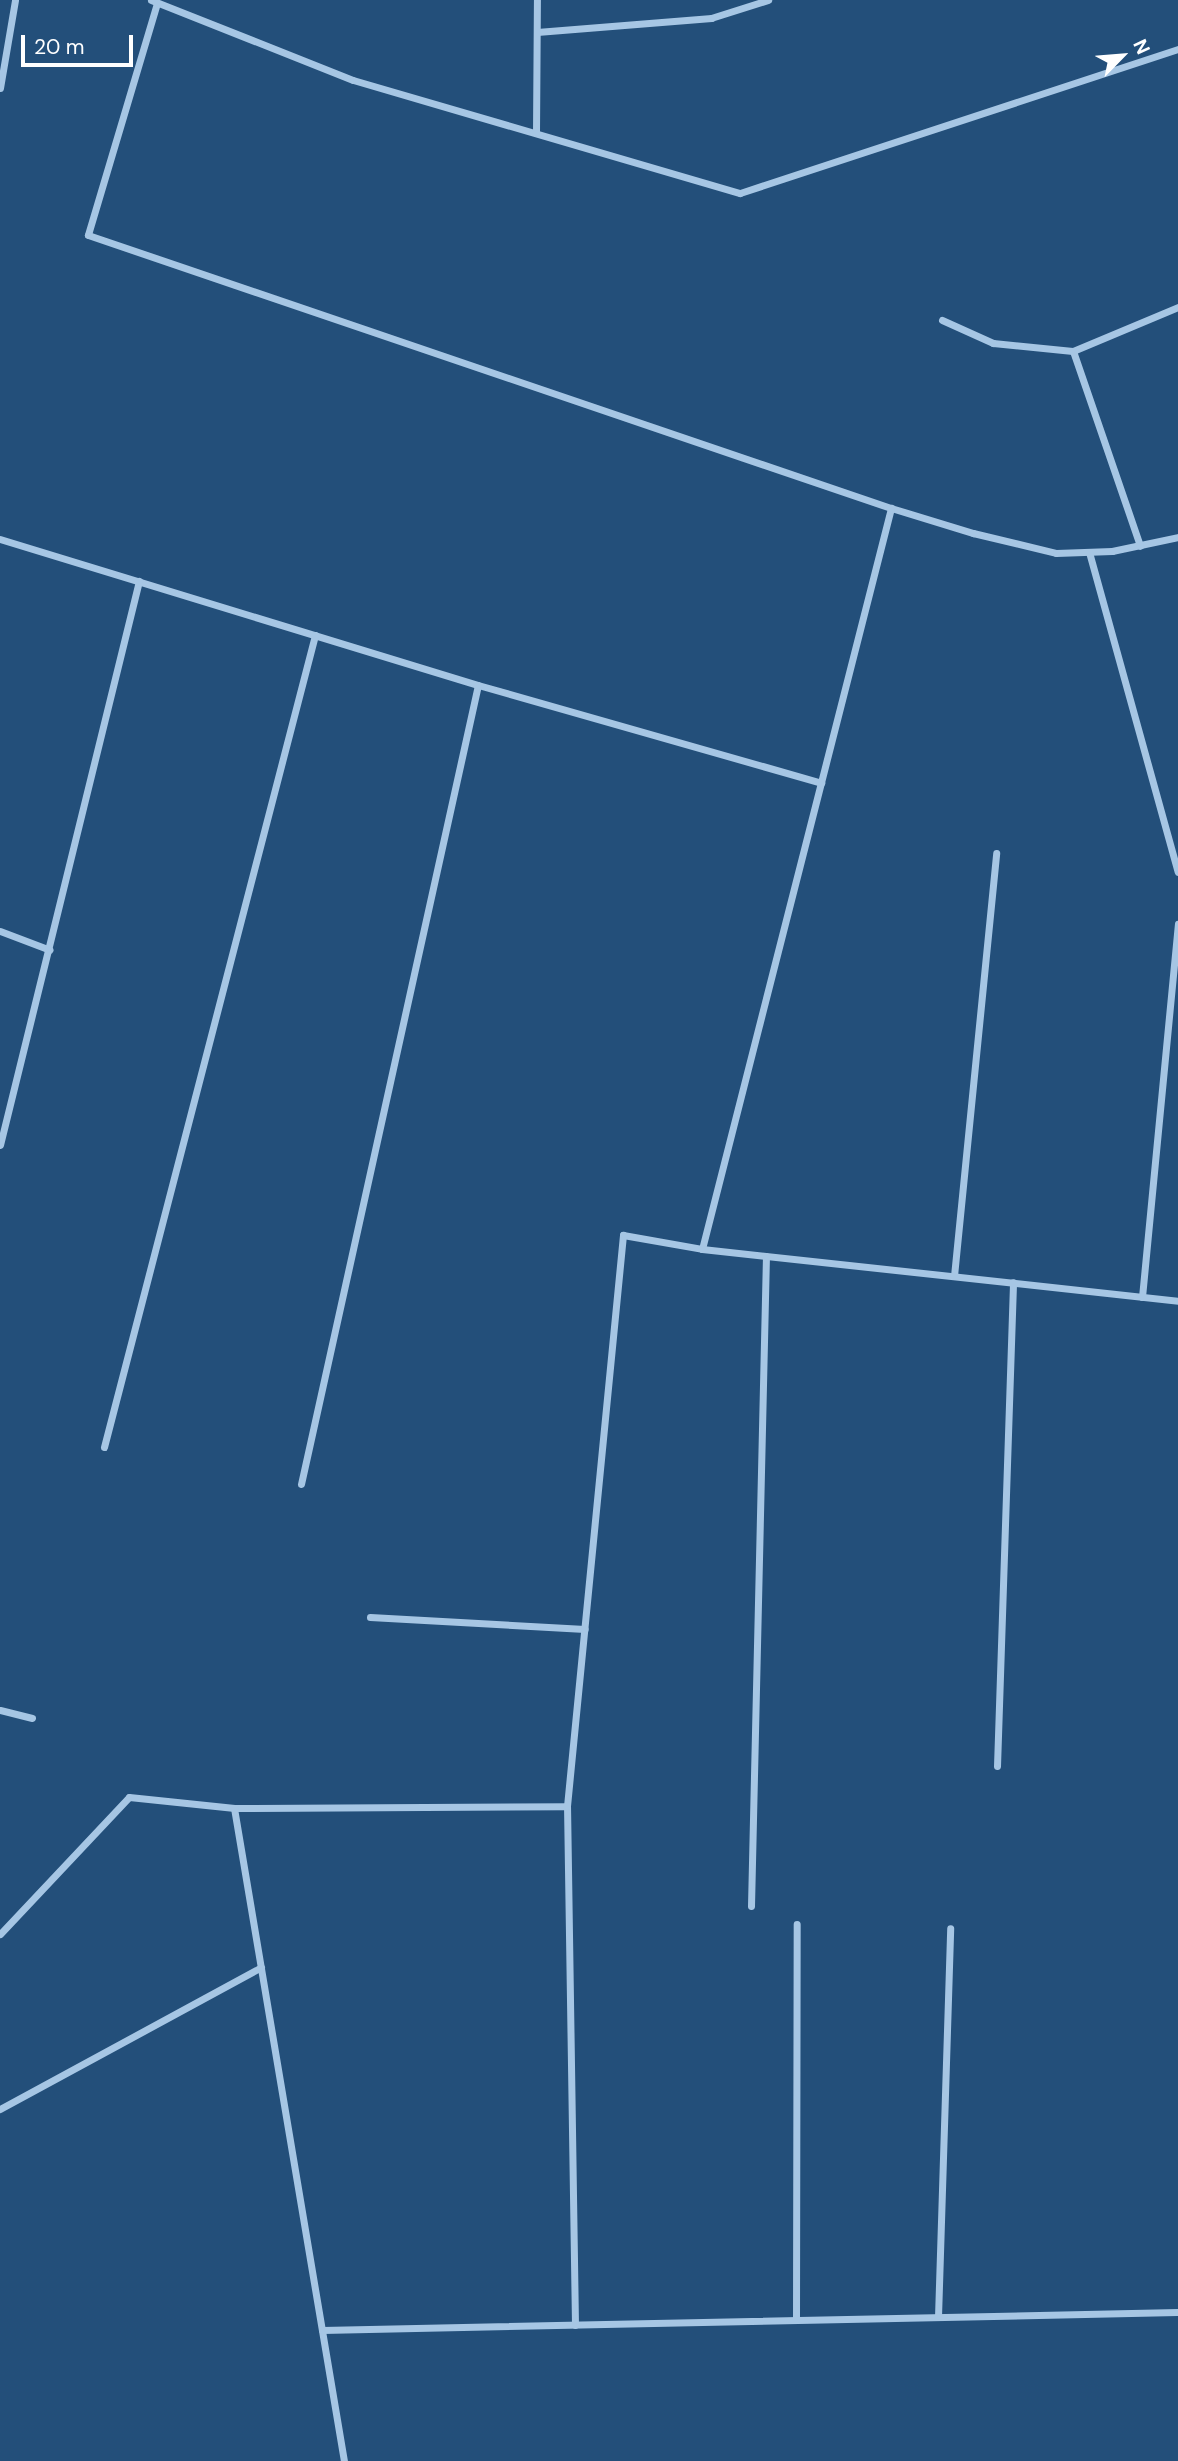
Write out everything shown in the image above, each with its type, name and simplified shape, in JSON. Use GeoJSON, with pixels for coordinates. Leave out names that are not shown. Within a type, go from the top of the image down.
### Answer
{"type":"FeatureCollection","features":[{"type":"Feature","properties":{"kind":"street"},"geometry":{"type":"LineString","coordinates":[[0,88],[15,0]]}},
{"type":"Feature","properties":{"kind":"street"},"geometry":{"type":"LineString","coordinates":[[536,133],[537,0]]}},
{"type":"Feature","properties":{"kind":"street"},"geometry":{"type":"LineString","coordinates":[[537,33],[711,18],[768,0]]}},
{"type":"Feature","properties":{"kind":"street"},"geometry":{"type":"LineString","coordinates":[[1178,49],[740,192],[353,80],[154,1],[88,235],[891,508],[1056,554],[1140,546],[1178,537]]}},
{"type":"Feature","properties":{"kind":"street"},"geometry":{"type":"LineString","coordinates":[[942,320],[993,343],[1073,351],[1178,307]]}},
{"type":"Feature","properties":{"kind":"street"},"geometry":{"type":"LineString","coordinates":[[1073,351],[1140,546]]}},
{"type":"Feature","properties":{"kind":"street"},"geometry":{"type":"LineString","coordinates":[[702,1249],[891,508]]}},
{"type":"Feature","properties":{"kind":"street"},"geometry":{"type":"LineString","coordinates":[[0,539],[478,685],[821,783]]}},
{"type":"Feature","properties":{"kind":"street"},"geometry":{"type":"LineString","coordinates":[[1089,552],[1178,872]]}},
{"type":"Feature","properties":{"kind":"street"},"geometry":{"type":"LineString","coordinates":[[0,1144],[51,950],[139,581]]}},
{"type":"Feature","properties":{"kind":"street"},"geometry":{"type":"LineString","coordinates":[[104,1447],[315,635]]}},
{"type":"Feature","properties":{"kind":"street"},"geometry":{"type":"LineString","coordinates":[[301,1484],[478,685]]}},
{"type":"Feature","properties":{"kind":"street"},"geometry":{"type":"LineString","coordinates":[[954,1276],[996,853]]}},
{"type":"Feature","properties":{"kind":"street"},"geometry":{"type":"LineString","coordinates":[[1142,1297],[1178,924]]}},
{"type":"Feature","properties":{"kind":"street"},"geometry":{"type":"LineString","coordinates":[[0,931],[51,950]]}},
{"type":"Feature","properties":{"kind":"street"},"geometry":{"type":"LineString","coordinates":[[575,2325],[568,1806],[622,1235],[702,1249],[1178,1301]]}},
{"type":"Feature","properties":{"kind":"street"},"geometry":{"type":"LineString","coordinates":[[751,1906],[766,1256]]}},
{"type":"Feature","properties":{"kind":"street"},"geometry":{"type":"LineString","coordinates":[[997,1766],[1013,1282]]}},
{"type":"Feature","properties":{"kind":"street"},"geometry":{"type":"LineString","coordinates":[[370,1618],[584,1629]]}},
{"type":"Feature","properties":{"kind":"street"},"geometry":{"type":"LineString","coordinates":[[0,1710],[32,1718]]}},
{"type":"Feature","properties":{"kind":"street"},"geometry":{"type":"LineString","coordinates":[[0,1934],[129,1797],[234,1808],[568,1806]]}},
{"type":"Feature","properties":{"kind":"street"},"geometry":{"type":"LineString","coordinates":[[234,1808],[344,2461]]}},
{"type":"Feature","properties":{"kind":"street"},"geometry":{"type":"LineString","coordinates":[[796,2320],[797,1924]]}},
{"type":"Feature","properties":{"kind":"street"},"geometry":{"type":"LineString","coordinates":[[938,2317],[950,1928]]}},
{"type":"Feature","properties":{"kind":"street"},"geometry":{"type":"LineString","coordinates":[[0,2109],[261,1967]]}},
{"type":"Feature","properties":{"kind":"street"},"geometry":{"type":"LineString","coordinates":[[322,2330],[1178,2312]]}}]}
